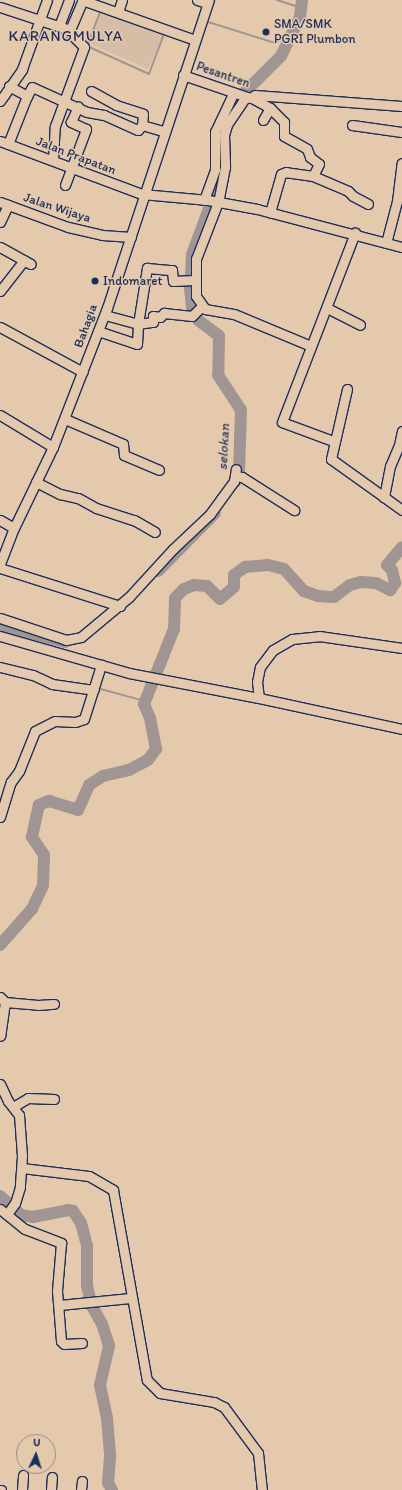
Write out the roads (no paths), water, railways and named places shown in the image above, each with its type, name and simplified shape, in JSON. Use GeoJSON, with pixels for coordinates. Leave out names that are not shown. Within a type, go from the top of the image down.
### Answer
{"type":"FeatureCollection","features":[{"type":"Feature","properties":{"kind":"street"},"geometry":{"type":"LineString","coordinates":[[0,101],[22,69],[46,0]]}},
{"type":"Feature","properties":{"kind":"street"},"geometry":{"type":"LineString","coordinates":[[118,12],[122,0]]}},
{"type":"Feature","properties":{"kind":"street"},"geometry":{"type":"LineString","coordinates":[[197,0],[208,2]]}},
{"type":"Feature","properties":{"kind":"street"},"geometry":{"type":"LineString","coordinates":[[59,26],[68,1]]}},
{"type":"Feature","properties":{"kind":"street"},"geometry":{"type":"LineString","coordinates":[[54,160],[56,126],[84,47],[70,33],[82,2],[118,12],[195,40]]}},
{"type":"Feature","properties":{"kind":"street","name":"Bahagia"},"geometry":{"type":"LineString","coordinates":[[0,564],[14,528],[53,447],[105,315],[131,237],[142,194],[208,2]]}},
{"type":"Feature","properties":{"kind":"street"},"geometry":{"type":"LineString","coordinates":[[0,7],[70,30]]}},
{"type":"Feature","properties":{"kind":"street","name":"Pesantren"},"geometry":{"type":"LineString","coordinates":[[183,75],[244,96]]}},
{"type":"Feature","properties":{"kind":"street"},"geometry":{"type":"LineString","coordinates":[[9,86],[27,96]]}},
{"type":"Feature","properties":{"kind":"street"},"geometry":{"type":"LineString","coordinates":[[4,142],[32,87],[138,130],[142,125],[143,114],[116,105],[91,92]]}},
{"type":"Feature","properties":{"kind":"street"},"geometry":{"type":"LineString","coordinates":[[244,96],[402,106]]}},
{"type":"Feature","properties":{"kind":"street"},"geometry":{"type":"LineString","coordinates":[[244,96],[270,108],[284,122],[284,136],[307,149],[310,157],[318,162],[317,172],[313,176]]}},
{"type":"Feature","properties":{"kind":"street"},"geometry":{"type":"LineString","coordinates":[[201,307],[192,281],[196,259],[212,201],[225,167],[224,135],[227,125],[244,96]]}},
{"type":"Feature","properties":{"kind":"street"},"geometry":{"type":"LineString","coordinates":[[212,201],[215,169],[215,132],[244,96]]}},
{"type":"Feature","properties":{"kind":"street"},"geometry":{"type":"LineString","coordinates":[[65,185],[86,129],[71,122],[78,106]]}},
{"type":"Feature","properties":{"kind":"street"},"geometry":{"type":"LineString","coordinates":[[263,120],[270,108]]}},
{"type":"Feature","properties":{"kind":"street"},"geometry":{"type":"LineString","coordinates":[[142,125],[163,131]]}},
{"type":"Feature","properties":{"kind":"street"},"geometry":{"type":"LineString","coordinates":[[352,125],[402,132]]}},
{"type":"Feature","properties":{"kind":"street","name":"Jalan Prapatan"},"geometry":{"type":"LineString","coordinates":[[4,142],[142,194],[212,201],[270,212],[355,233],[402,247]]}},
{"type":"Feature","properties":{"kind":"street"},"geometry":{"type":"LineString","coordinates":[[386,243],[397,201],[402,163]]}},
{"type":"Feature","properties":{"kind":"street"},"geometry":{"type":"LineString","coordinates":[[270,212],[280,174],[286,172],[313,176],[348,191],[353,196],[368,204]]}},
{"type":"Feature","properties":{"kind":"street"},"geometry":{"type":"LineString","coordinates":[[0,222],[4,204]]}},
{"type":"Feature","properties":{"kind":"street","name":"Jalan Wijaya"},"geometry":{"type":"LineString","coordinates":[[4,204],[87,232],[131,237]]}},
{"type":"Feature","properties":{"kind":"street"},"geometry":{"type":"LineString","coordinates":[[333,441],[282,422],[355,233]]}},
{"type":"Feature","properties":{"kind":"street"},"geometry":{"type":"LineString","coordinates":[[0,247],[27,262],[0,291]]}},
{"type":"Feature","properties":{"kind":"street"},"geometry":{"type":"LineString","coordinates":[[98,331],[137,344],[138,324],[147,268],[172,270],[173,281],[192,281]]}},
{"type":"Feature","properties":{"kind":"street"},"geometry":{"type":"LineString","coordinates":[[105,315],[138,324],[153,322],[153,316],[160,316],[164,313],[192,316],[201,307]]}},
{"type":"Feature","properties":{"kind":"street"},"geometry":{"type":"LineString","coordinates":[[201,307],[234,314],[311,346]]}},
{"type":"Feature","properties":{"kind":"street"},"geometry":{"type":"LineString","coordinates":[[327,308],[360,324]]}},
{"type":"Feature","properties":{"kind":"street"},"geometry":{"type":"LineString","coordinates":[[0,327],[83,372]]}},
{"type":"Feature","properties":{"kind":"street"},"geometry":{"type":"LineString","coordinates":[[347,389],[333,441],[332,460],[402,510]]}},
{"type":"Feature","properties":{"kind":"street"},"geometry":{"type":"LineString","coordinates":[[0,415],[53,447]]}},
{"type":"Feature","properties":{"kind":"street"},"geometry":{"type":"LineString","coordinates":[[64,418],[123,444],[124,455],[160,470]]}},
{"type":"Feature","properties":{"kind":"street"},"geometry":{"type":"LineString","coordinates":[[384,497],[390,466],[399,446],[402,431]]}},
{"type":"Feature","properties":{"kind":"street"},"geometry":{"type":"LineString","coordinates":[[0,618],[72,640],[90,631],[120,606],[148,579],[173,549],[210,514],[237,475],[294,510]]}},
{"type":"Feature","properties":{"kind":"street"},"geometry":{"type":"LineString","coordinates":[[36,482],[60,494],[78,498],[96,508],[134,520],[155,532]]}},
{"type":"Feature","properties":{"kind":"street"},"geometry":{"type":"LineString","coordinates":[[0,520],[14,528]]}},
{"type":"Feature","properties":{"kind":"street"},"geometry":{"type":"LineString","coordinates":[[0,568],[120,606]]}},
{"type":"Feature","properties":{"kind":"street"},"geometry":{"type":"LineString","coordinates":[[0,636],[154,679],[259,698],[402,730]]}},
{"type":"Feature","properties":{"kind":"street"},"geometry":{"type":"LineString","coordinates":[[259,698],[257,682],[260,667],[273,650],[292,639],[319,636],[402,648]]}},
{"type":"Feature","properties":{"kind":"street"},"geometry":{"type":"LineString","coordinates":[[0,817],[11,782],[19,771],[35,731],[55,721],[75,722],[84,719],[101,665]]}},
{"type":"Feature","properties":{"kind":"street"},"geometry":{"type":"LineString","coordinates":[[0,667],[33,675],[52,684],[94,688]]}},
{"type":"Feature","properties":{"kind":"street"},"geometry":{"type":"LineString","coordinates":[[0,1036],[3,999],[38,1005],[54,1004]]}},
{"type":"Feature","properties":{"kind":"street"},"geometry":{"type":"LineString","coordinates":[[0,1084],[20,1119],[22,1168],[8,1209],[25,1229],[61,1243],[57,1279],[62,1343],[82,1343]]}},
{"type":"Feature","properties":{"kind":"street"},"geometry":{"type":"LineString","coordinates":[[13,1107],[28,1098],[54,1099]]}},
{"type":"Feature","properties":{"kind":"street"},"geometry":{"type":"LineString","coordinates":[[22,1168],[89,1176],[113,1190],[122,1235],[144,1374],[151,1387],[160,1393],[214,1402],[224,1407],[258,1453],[262,1490]]}},
{"type":"Feature","properties":{"kind":"street"},"geometry":{"type":"LineString","coordinates":[[59,1305],[131,1298]]}},
{"type":"Feature","properties":{"kind":"street"},"geometry":{"type":"LineString","coordinates":[[22,1490],[23,1474]]}},
{"type":"Feature","properties":{"kind":"street"},"geometry":{"type":"LineString","coordinates":[[51,1490],[52,1477]]}},
{"type":"Feature","properties":{"kind":"waterway"},"geometry":{"type":"LineString","coordinates":[[277,0],[301,8]]}},
{"type":"Feature","properties":{"kind":"waterway"},"geometry":{"type":"LineString","coordinates":[[222,124],[243,94],[281,56],[300,17],[302,0]]}},
{"type":"Feature","properties":{"kind":"waterway"},"geometry":{"type":"LineString","coordinates":[[87,46],[101,10]]}},
{"type":"Feature","properties":{"kind":"waterway"},"geometry":{"type":"LineString","coordinates":[[205,21],[275,43]]}},
{"type":"Feature","properties":{"kind":"waterway"},"geometry":{"type":"LineString","coordinates":[[87,46],[149,74],[164,34]]}},
{"type":"Feature","properties":{"kind":"waterway","name":"selokan"},"geometry":{"type":"LineString","coordinates":[[218,160],[215,192],[192,255],[190,288],[192,308],[198,320],[219,336],[218,375],[241,410],[239,475],[236,481]]}},
{"type":"Feature","properties":{"kind":"waterway","name":"selokan"},"geometry":{"type":"LineString","coordinates":[[158,571],[215,513]]}},
{"type":"Feature","properties":{"kind":"waterway"},"geometry":{"type":"LineString","coordinates":[[0,945],[32,909],[43,885],[44,855],[32,837],[39,805],[49,801],[78,810],[89,785],[103,776],[129,770],[148,760],[156,749],[150,718],[144,704],[174,629],[175,598],[184,589],[194,585],[207,586],[220,599],[234,587],[234,575],[245,567],[268,565],[284,569],[304,591],[318,596],[334,597],[350,585],[361,582],[376,583],[390,590],[395,583],[392,570],[387,565],[402,547]]}},
{"type":"Feature","properties":{"kind":"waterway","name":"selokan"},"geometry":{"type":"LineString","coordinates":[[0,625],[65,642]]}},
{"type":"Feature","properties":{"kind":"waterway"},"geometry":{"type":"LineString","coordinates":[[97,688],[145,701]]}},
{"type":"Feature","properties":{"kind":"waterway"},"geometry":{"type":"LineString","coordinates":[[0,1196],[21,1215],[33,1217],[68,1210],[73,1211],[81,1223],[87,1246],[87,1286],[92,1306],[102,1324],[109,1346],[100,1385],[107,1419],[110,1456],[108,1483],[112,1490]]}},
{"type":"Feature","properties":{"kind":"place","name":"SMA/SMK PGRI Plumbon"},"geometry":{"type":"Point","coordinates":[266,32]}},
{"type":"Feature","properties":{"kind":"place","name":"Indomaret"},"geometry":{"type":"Point","coordinates":[95,281]}},
{"type":"Feature","properties":{"kind":"district","name":"KARANGMULYA"},"geometry":{"type":"Point","coordinates":[66,37]}}]}
